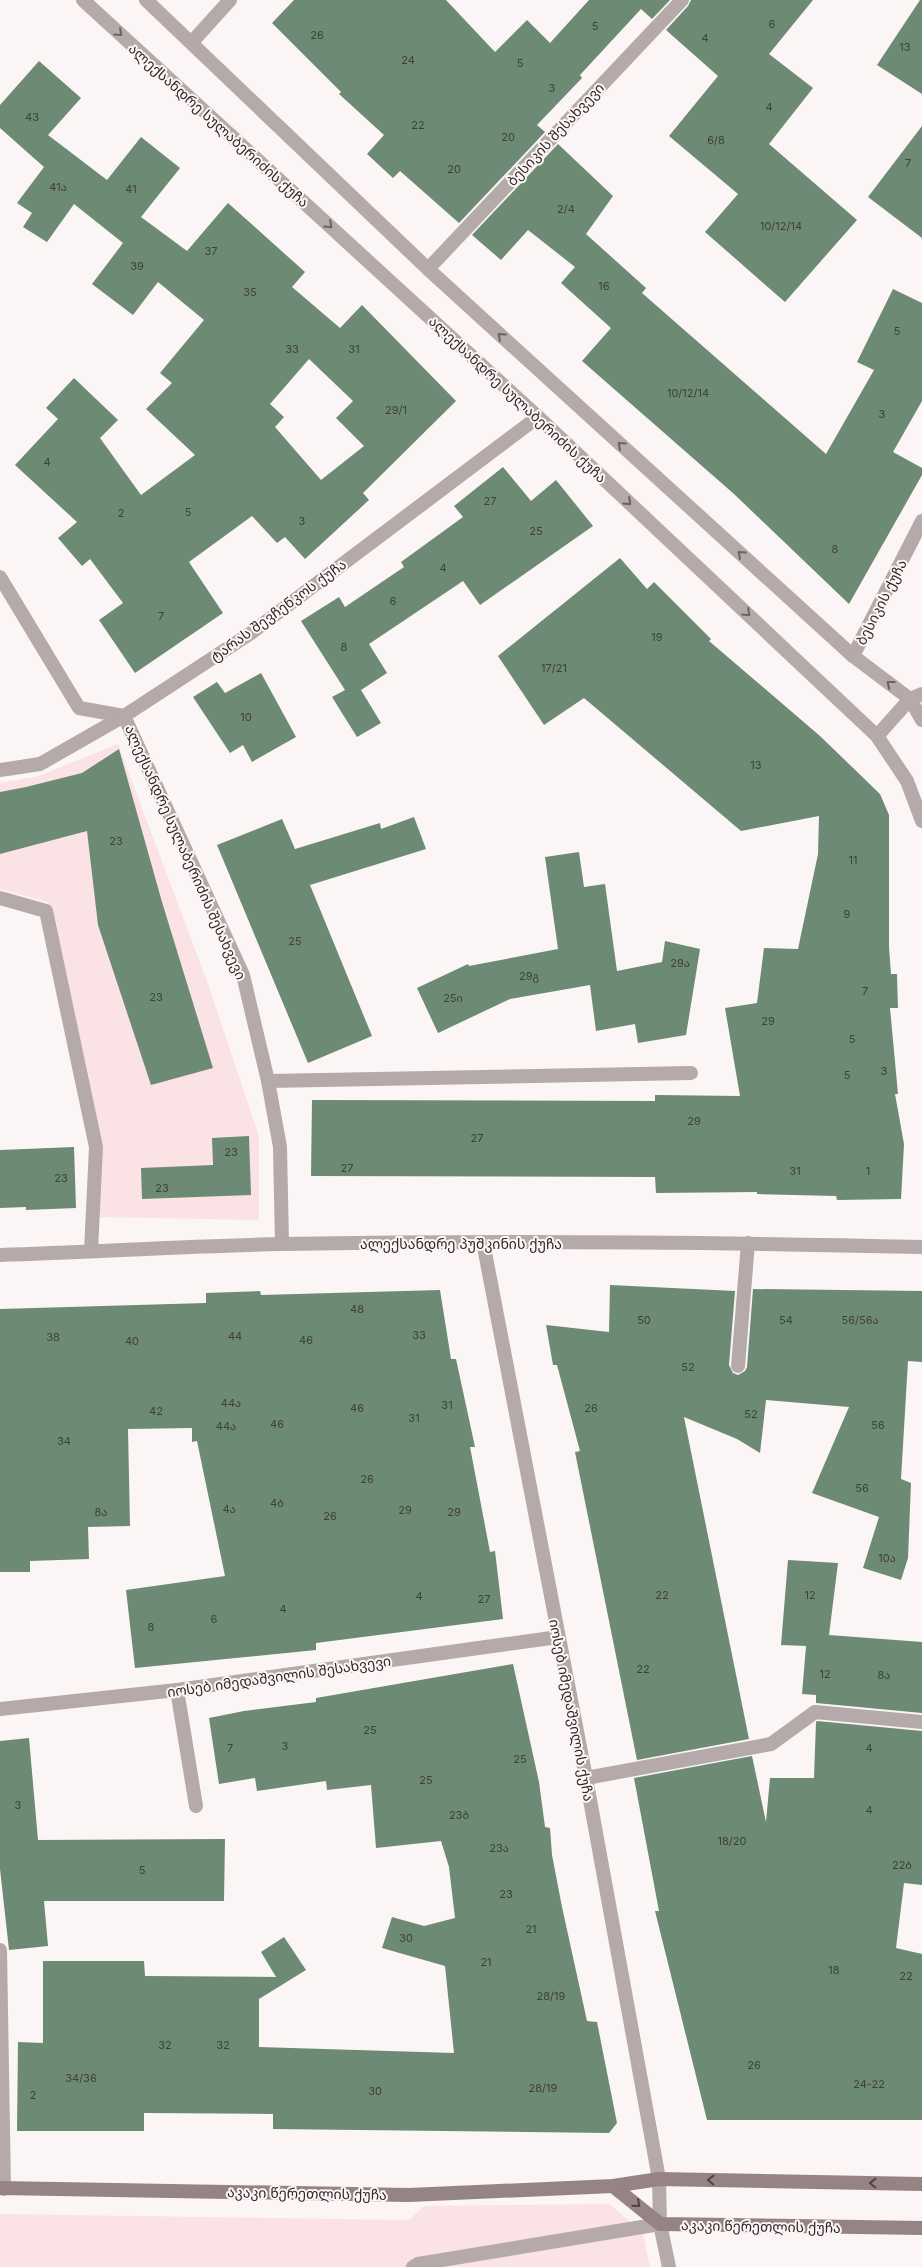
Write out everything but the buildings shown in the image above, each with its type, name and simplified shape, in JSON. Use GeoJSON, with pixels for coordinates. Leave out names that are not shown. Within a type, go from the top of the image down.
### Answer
{"type":"FeatureCollection","features":[{"type":"Feature","properties":{"kind":"main road","name":"აკაკი წერეთლის ქუჩა"},"geometry":{"type":"LineString","coordinates":[[2,2188],[409,2195],[613,2186],[659,2179],[922,2184]]}},
{"type":"Feature","properties":{"kind":"main road"},"geometry":{"type":"LineString","coordinates":[[613,2186],[660,2224]]}},
{"type":"Feature","properties":{"kind":"main road","name":"აკაკი წერეთლის ქუჩა"},"geometry":{"type":"LineString","coordinates":[[660,2224],[922,2228]]}},
{"type":"Feature","properties":{"kind":"street","name":"ალექსანდრე სულაბერიძის ქუჩა"},"geometry":{"type":"LineString","coordinates":[[83,0],[538,417],[877,736],[907,781],[922,821]]}},
{"type":"Feature","properties":{"kind":"street"},"geometry":{"type":"LineString","coordinates":[[146,0],[428,269],[853,656],[916,696],[922,720]]}},
{"type":"Feature","properties":{"kind":"street"},"geometry":{"type":"LineString","coordinates":[[192,42],[230,0]]}},
{"type":"Feature","properties":{"kind":"street","name":"ბესიკის შესახვევი"},"geometry":{"type":"LineString","coordinates":[[428,269],[682,0]]}},
{"type":"Feature","properties":{"kind":"street","name":"ტარას შევჩენკოს ქუჩა"},"geometry":{"type":"LineString","coordinates":[[0,770],[40,764],[124,716],[251,633],[538,417]]}},
{"type":"Feature","properties":{"kind":"street","name":"ბესიკის ქუჩა"},"geometry":{"type":"LineString","coordinates":[[853,656],[922,521]]}},
{"type":"Feature","properties":{"kind":"street","name":"ალექსანდრე სულაბერიძის შესახვევი"},"geometry":{"type":"LineString","coordinates":[[0,577],[79,708],[124,716],[243,975],[268,1081],[280,1147],[282,1244]]}},
{"type":"Feature","properties":{"kind":"street"},"geometry":{"type":"LineString","coordinates":[[877,736],[916,696]]}},
{"type":"Feature","properties":{"kind":"street"},"geometry":{"type":"LineString","coordinates":[[0,898],[46,910],[96,1147],[91,1251]]}},
{"type":"Feature","properties":{"kind":"street"},"geometry":{"type":"LineString","coordinates":[[268,1081],[691,1073]]}},
{"type":"Feature","properties":{"kind":"street","name":"ალექსანდრე პუშკინის ქუჩა"},"geometry":{"type":"LineString","coordinates":[[0,1255],[282,1244],[482,1242],[748,1243],[922,1247]]}},
{"type":"Feature","properties":{"kind":"street","name":"იოსებ იმედაშვილის ქუჩა"},"geometry":{"type":"LineString","coordinates":[[482,1242],[586,1778],[659,2179],[660,2224]]}},
{"type":"Feature","properties":{"kind":"street"},"geometry":{"type":"LineString","coordinates":[[738,1366],[748,1243]]}},
{"type":"Feature","properties":{"kind":"street","name":"იოსებ იმედაშვილის შესახვევი"},"geometry":{"type":"LineString","coordinates":[[0,1709],[177,1690],[558,1637]]}},
{"type":"Feature","properties":{"kind":"street"},"geometry":{"type":"LineString","coordinates":[[177,1690],[196,1806]]}},
{"type":"Feature","properties":{"kind":"street"},"geometry":{"type":"LineString","coordinates":[[586,1778],[771,1744],[816,1712],[922,1722]]}},
{"type":"Feature","properties":{"kind":"street"},"geometry":{"type":"LineString","coordinates":[[0,1950],[2,2188]]}},
{"type":"Feature","properties":{"kind":"street"},"geometry":{"type":"LineString","coordinates":[[413,2267],[418,2264],[660,2224],[668,2267]]}},
{"type":"Feature","properties":{"kind":"shaded area"},"geometry":{"type":"Polygon","coordinates":[[[118,744],[207,981],[259,1136],[259,1220],[98,1217],[95,1110],[48,902],[0,889],[0,783],[39,776],[118,744]]]}},
{"type":"Feature","properties":{"kind":"shaded area"},"geometry":{"type":"Polygon","coordinates":[[[610,2204],[643,2234],[650,2267],[0,2267],[0,2214],[409,2220],[424,2206],[610,2204]]]}}]}
